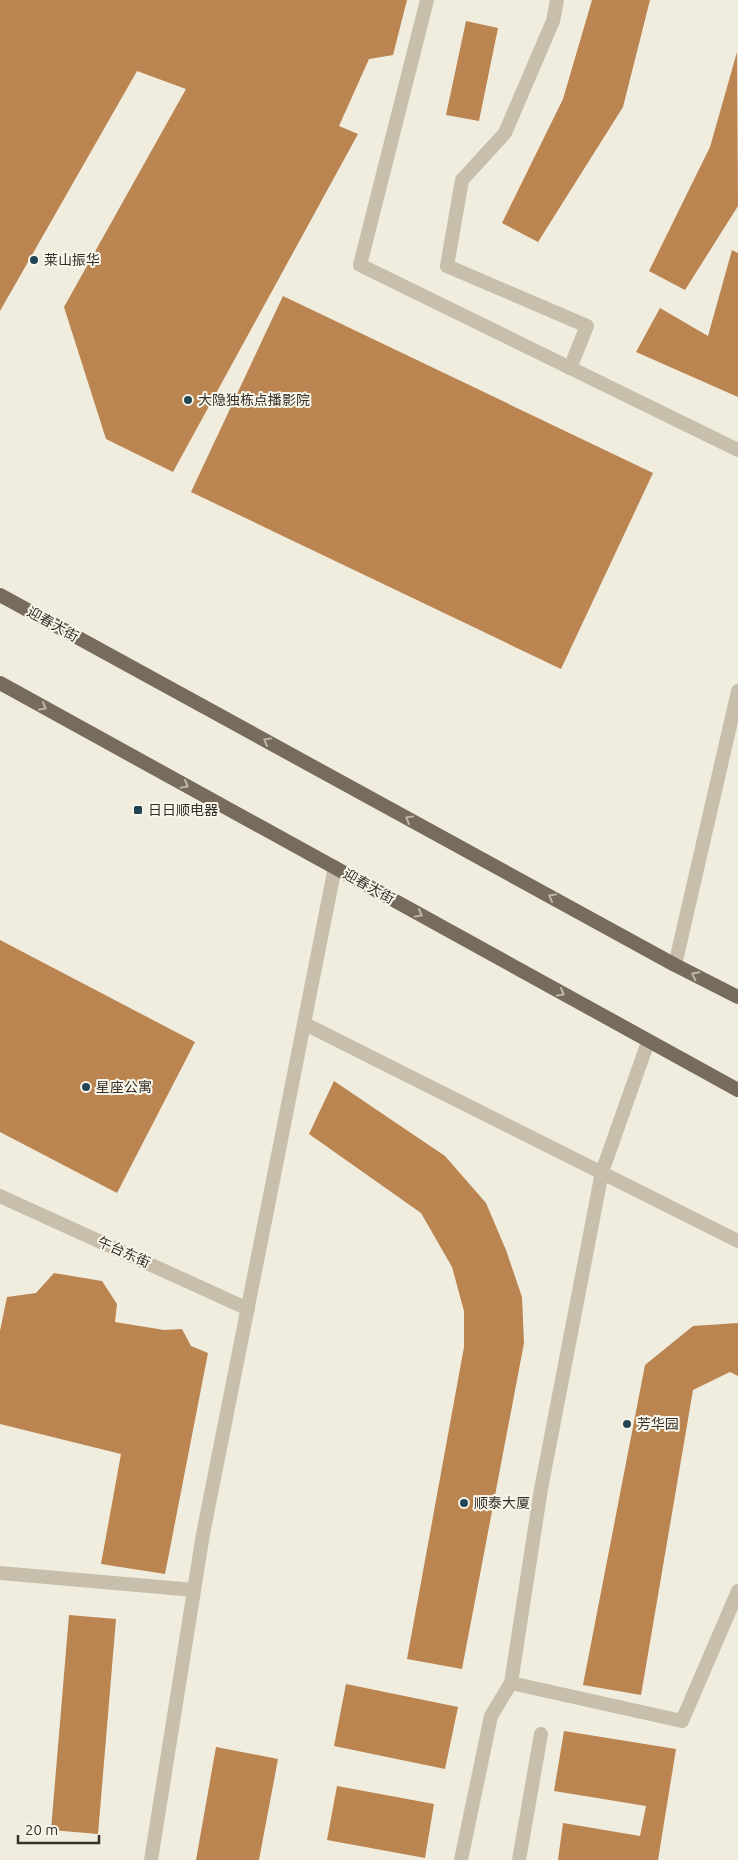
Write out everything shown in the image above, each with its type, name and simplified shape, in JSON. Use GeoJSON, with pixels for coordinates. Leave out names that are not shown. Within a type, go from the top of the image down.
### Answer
{"type":"FeatureCollection","features":[{"type":"Feature","properties":{"kind":"main road","name":"迎春大街"},"geometry":{"type":"LineString","coordinates":[[0,595],[675,965],[738,997]]}},
{"type":"Feature","properties":{"kind":"main road","name":"迎春大街"},"geometry":{"type":"LineString","coordinates":[[0,683],[738,1090]]}},
{"type":"Feature","properties":{"kind":"street"},"geometry":{"type":"LineString","coordinates":[[427,0],[360,265],[738,450]]}},
{"type":"Feature","properties":{"kind":"street"},"geometry":{"type":"LineString","coordinates":[[557,0],[553,20],[505,133],[462,180],[447,266],[587,326],[570,368]]}},
{"type":"Feature","properties":{"kind":"street"},"geometry":{"type":"LineString","coordinates":[[675,965],[738,691]]}},
{"type":"Feature","properties":{"kind":"street"},"geometry":{"type":"LineString","coordinates":[[151,1860],[203,1534],[305,1024],[334,867]]}},
{"type":"Feature","properties":{"kind":"street"},"geometry":{"type":"LineString","coordinates":[[305,1024],[738,1241]]}},
{"type":"Feature","properties":{"kind":"street"},"geometry":{"type":"LineString","coordinates":[[461,1860],[491,1716],[511,1683],[541,1489],[602,1172],[648,1042]]}},
{"type":"Feature","properties":{"kind":"street","name":"午台东街"},"geometry":{"type":"LineString","coordinates":[[0,1196],[248,1309]]}},
{"type":"Feature","properties":{"kind":"street"},"geometry":{"type":"LineString","coordinates":[[0,1573],[194,1590]]}},
{"type":"Feature","properties":{"kind":"street"},"geometry":{"type":"LineString","coordinates":[[511,1683],[682,1721],[738,1591]]}},
{"type":"Feature","properties":{"kind":"street"},"geometry":{"type":"LineString","coordinates":[[518,1860],[541,1734]]}},
{"type":"Feature","properties":{"kind":"building"},"geometry":{"type":"Polygon","coordinates":[[[0,0],[407,0],[393,55],[369,59],[339,126],[358,134],[173,472],[106,439],[64,307],[186,89],[137,71],[0,311],[0,0]]]}},
{"type":"Feature","properties":{"kind":"building"},"geometry":{"type":"Polygon","coordinates":[[[592,0],[650,0],[623,107],[538,242],[502,223],[563,99],[592,0]]]}},
{"type":"Feature","properties":{"kind":"building"},"geometry":{"type":"Polygon","coordinates":[[[466,21],[498,28],[479,121],[446,115],[466,21]]]}},
{"type":"Feature","properties":{"kind":"building"},"geometry":{"type":"Polygon","coordinates":[[[737,52],[738,206],[685,290],[649,271],[710,147],[737,52]]]}},
{"type":"Feature","properties":{"kind":"building"},"geometry":{"type":"Polygon","coordinates":[[[732,250],[738,253],[738,397],[636,352],[660,308],[708,336],[732,250]]]}},
{"type":"Feature","properties":{"kind":"building"},"geometry":{"type":"Polygon","coordinates":[[[283,296],[653,473],[561,669],[191,492],[283,296]]]}},
{"type":"Feature","properties":{"kind":"building","name":"星座公寓"},"geometry":{"type":"Polygon","coordinates":[[[0,940],[195,1042],[117,1193],[0,1132],[0,940]]]}},
{"type":"Feature","properties":{"kind":"building","name":"顺泰大厦"},"geometry":{"type":"Polygon","coordinates":[[[334,1081],[445,1156],[486,1203],[506,1250],[522,1297],[524,1343],[462,1669],[407,1659],[464,1347],[464,1311],[452,1267],[421,1213],[309,1134],[334,1081]]]}},
{"type":"Feature","properties":{"kind":"building"},"geometry":{"type":"Polygon","coordinates":[[[54,1273],[102,1281],[117,1304],[115,1322],[164,1330],[182,1329],[191,1346],[208,1353],[165,1574],[101,1564],[121,1454],[0,1424],[0,1331],[7,1297],[36,1293],[54,1273]]]}},
{"type":"Feature","properties":{"kind":"building"},"geometry":{"type":"Polygon","coordinates":[[[738,1323],[738,1376],[730,1372],[693,1390],[641,1695],[583,1685],[645,1365],[693,1326],[738,1323]]]}},
{"type":"Feature","properties":{"kind":"building"},"geometry":{"type":"Polygon","coordinates":[[[69,1615],[116,1619],[98,1834],[51,1830],[69,1615]]]}},
{"type":"Feature","properties":{"kind":"building"},"geometry":{"type":"Polygon","coordinates":[[[346,1684],[458,1707],[445,1769],[334,1746],[346,1684]]]}},
{"type":"Feature","properties":{"kind":"building"},"geometry":{"type":"Polygon","coordinates":[[[564,1731],[676,1749],[658,1860],[558,1860],[563,1823],[640,1836],[646,1806],[554,1791],[564,1731]]]}},
{"type":"Feature","properties":{"kind":"building"},"geometry":{"type":"Polygon","coordinates":[[[216,1747],[278,1759],[259,1860],[196,1860],[216,1747]]]}},
{"type":"Feature","properties":{"kind":"building"},"geometry":{"type":"Polygon","coordinates":[[[337,1786],[434,1804],[425,1858],[327,1840],[337,1786]]]}},
{"type":"Feature","properties":{"kind":"place","name":"莱山振华"},"geometry":{"type":"Point","coordinates":[34,260]}},
{"type":"Feature","properties":{"kind":"place","name":"大隐独栋点播影院"},"geometry":{"type":"Point","coordinates":[188,400]}},
{"type":"Feature","properties":{"kind":"place","name":"日日顺电器"},"geometry":{"type":"Point","coordinates":[138,810]}},
{"type":"Feature","properties":{"kind":"place","name":"星座公寓"},"geometry":{"type":"Point","coordinates":[86,1087]}},
{"type":"Feature","properties":{"kind":"place","name":"芳华园"},"geometry":{"type":"Point","coordinates":[627,1424]}},
{"type":"Feature","properties":{"kind":"place","name":"顺泰大厦"},"geometry":{"type":"Point","coordinates":[464,1503]}}]}
